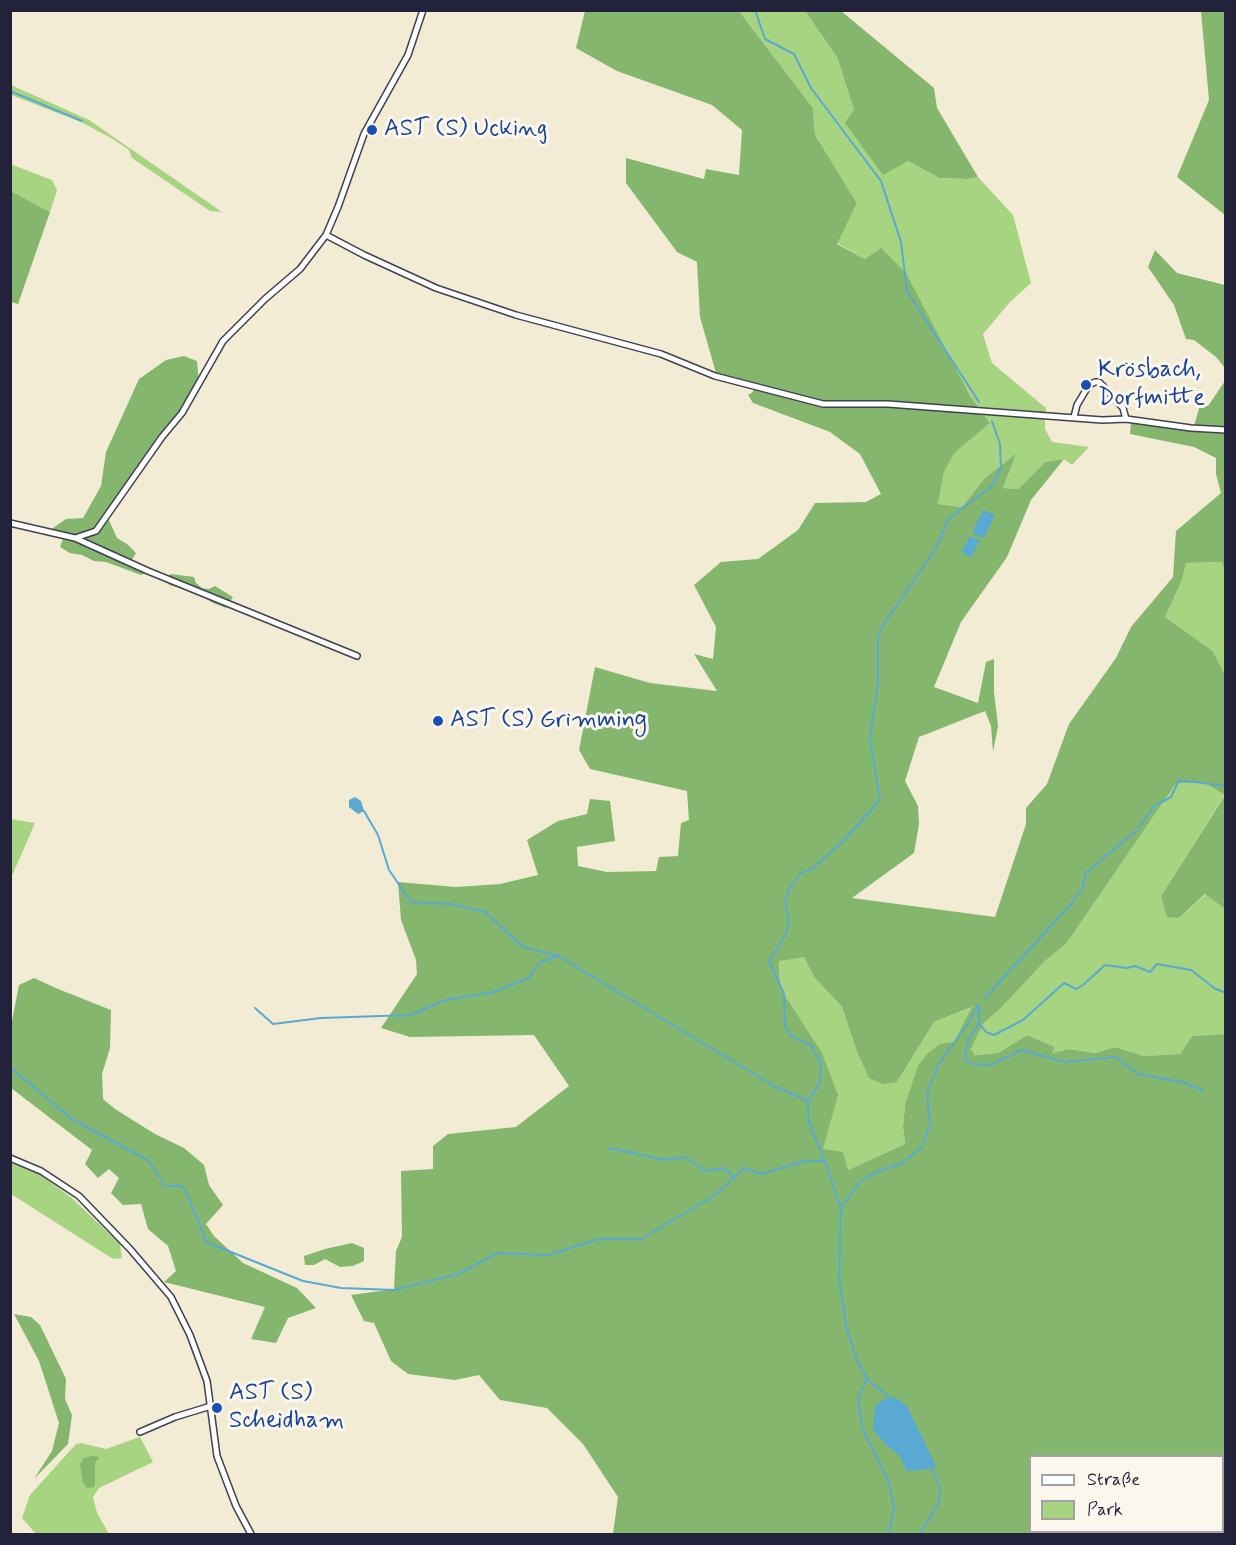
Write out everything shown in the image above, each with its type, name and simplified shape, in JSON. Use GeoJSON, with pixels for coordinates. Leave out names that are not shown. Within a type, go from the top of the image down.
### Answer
{"type":"FeatureCollection","features":[{"type":"Feature","properties":{"kind":"street"},"geometry":{"type":"LineString","coordinates":[[75,538],[96,531],[102,524],[162,437],[182,413],[223,341],[265,299],[300,269],[326,235],[364,134],[408,55],[423,10]]}},
{"type":"Feature","properties":{"kind":"street"},"geometry":{"type":"LineString","coordinates":[[326,235],[436,288],[496,309],[661,354],[715,376],[823,404],[888,404],[1102,420],[1126,419],[1191,428],[1226,430]]}},
{"type":"Feature","properties":{"kind":"street"},"geometry":{"type":"LineString","coordinates":[[1074,417],[1077,405],[1089,386],[1099,382],[1119,402],[1126,419]]}},
{"type":"Feature","properties":{"kind":"street"},"geometry":{"type":"LineString","coordinates":[[10,524],[75,538],[148,571],[357,656]]}},
{"type":"Feature","properties":{"kind":"street"},"geometry":{"type":"LineString","coordinates":[[10,1158],[41,1171],[79,1196],[130,1249],[171,1297],[190,1335],[207,1381],[217,1456],[236,1506],[251,1534]]}},
{"type":"Feature","properties":{"kind":"street"},"geometry":{"type":"LineString","coordinates":[[140,1431],[211,1406]]}},
{"type":"Feature","properties":{"kind":"green space"},"geometry":{"type":"Polygon","coordinates":[[[585,11],[739,11],[813,108],[815,135],[857,203],[837,244],[865,259],[881,248],[906,273],[970,396],[990,423],[954,453],[944,472],[938,504],[962,507],[984,479],[1016,454],[1003,488],[1018,489],[1045,462],[1064,459],[1031,500],[1007,557],[961,622],[934,687],[978,703],[986,662],[994,659],[994,692],[998,726],[993,752],[991,726],[985,711],[919,737],[905,781],[918,806],[919,824],[914,853],[852,898],[995,917],[1026,824],[1026,808],[1047,784],[1069,724],[1116,658],[1131,627],[1173,577],[1176,531],[1221,493],[1216,474],[1216,458],[1194,447],[1130,434],[1131,422],[1225,432],[1225,572],[1222,562],[1186,563],[1182,580],[1165,617],[1213,651],[1225,675],[1225,795],[1205,783],[1176,783],[1066,944],[1045,961],[983,1024],[971,1049],[974,1055],[998,1053],[1027,1035],[1055,1047],[1052,1053],[1069,1049],[1095,1053],[1115,1047],[1144,1056],[1180,1054],[1192,1036],[1225,1034],[1225,1534],[613,1534],[618,1497],[583,1444],[547,1408],[500,1400],[479,1375],[455,1380],[408,1374],[391,1361],[374,1323],[364,1321],[351,1295],[394,1289],[396,1251],[402,1237],[401,1171],[433,1169],[433,1146],[448,1134],[516,1127],[569,1086],[534,1035],[410,1037],[381,1028],[417,974],[416,960],[401,920],[398,882],[456,887],[500,884],[538,875],[527,840],[558,821],[587,814],[590,799],[610,801],[615,841],[577,847],[578,866],[607,872],[656,871],[659,857],[678,856],[681,823],[689,820],[687,791],[590,769],[579,750],[595,667],[650,683],[717,691],[694,654],[713,659],[716,627],[694,585],[721,562],[758,559],[798,530],[815,503],[866,502],[881,494],[860,454],[830,432],[753,403],[748,395],[753,392],[753,388],[716,373],[700,317],[697,262],[677,252],[626,183],[626,158],[704,179],[706,169],[739,175],[742,130],[712,105],[617,71],[576,48],[585,11]],[[804,957],[779,961],[780,986],[821,1051],[838,1095],[823,1149],[843,1152],[848,1170],[905,1144],[903,1127],[905,1105],[918,1066],[928,1053],[940,1044],[954,1042],[972,1007],[934,1022],[897,1082],[883,1084],[869,1078],[856,1049],[842,1007],[814,977],[804,957]]]}},
{"type":"Feature","properties":{"kind":"green space"},"geometry":{"type":"Polygon","coordinates":[[[739,11],[805,11],[837,57],[854,110],[908,161],[939,178],[978,177],[1013,215],[1031,283],[1010,302],[983,334],[992,363],[1046,408],[1046,413],[993,412],[1045,418],[1045,429],[1052,442],[1089,447],[1072,465],[1064,459],[1045,462],[1018,489],[1003,488],[1015,456],[984,479],[962,507],[938,504],[944,472],[954,452],[990,423],[865,259],[837,243],[857,203],[815,135],[813,108],[739,11]]]}},
{"type":"Feature","properties":{"kind":"green space"},"geometry":{"type":"Polygon","coordinates":[[[805,11],[841,11],[934,88],[937,108],[978,177],[939,178],[908,161],[883,175],[845,123],[854,110],[837,57],[805,11]]]}},
{"type":"Feature","properties":{"kind":"green space"},"geometry":{"type":"Polygon","coordinates":[[[1201,11],[1225,11],[1225,215],[1177,177],[1209,100],[1201,11]]]}},
{"type":"Feature","properties":{"kind":"green space"},"geometry":{"type":"Polygon","coordinates":[[[11,85],[89,120],[222,212],[210,211],[132,158],[129,150],[113,139],[81,122],[11,95],[11,85]]]}},
{"type":"Feature","properties":{"kind":"green space"},"geometry":{"type":"Polygon","coordinates":[[[10,164],[52,180],[57,190],[50,212],[11,191],[10,164]]]}},
{"type":"Feature","properties":{"kind":"green space"},"geometry":{"type":"Polygon","coordinates":[[[11,191],[50,212],[18,304],[11,302],[11,191]]]}},
{"type":"Feature","properties":{"kind":"green space"},"geometry":{"type":"Polygon","coordinates":[[[1155,250],[1177,273],[1225,285],[1225,368],[1216,357],[1194,340],[1186,339],[1174,305],[1148,267],[1155,250]]]}},
{"type":"Feature","properties":{"kind":"green space"},"geometry":{"type":"Polygon","coordinates":[[[184,356],[197,361],[199,384],[182,413],[98,529],[108,518],[117,538],[136,553],[129,565],[146,573],[141,575],[106,562],[94,561],[60,547],[63,539],[73,539],[46,533],[66,519],[83,518],[101,486],[106,452],[139,379],[166,360],[184,356]]]}},
{"type":"Feature","properties":{"kind":"green space"},"geometry":{"type":"Polygon","coordinates":[[[1225,381],[1225,428],[1194,426],[1200,405],[1208,406],[1225,381]]]}},
{"type":"Feature","properties":{"kind":"green space"},"geometry":{"type":"Polygon","coordinates":[[[1222,562],[1226,572],[1225,675],[1213,651],[1165,617],[1182,580],[1186,563],[1222,562]]]}},
{"type":"Feature","properties":{"kind":"green space"},"geometry":{"type":"Polygon","coordinates":[[[171,574],[194,577],[196,583],[202,588],[209,589],[215,586],[233,597],[226,608],[195,592],[169,585],[167,577],[171,574]]]}},
{"type":"Feature","properties":{"kind":"green space"},"geometry":{"type":"Polygon","coordinates":[[[1175,783],[1205,783],[1225,794],[1161,896],[1179,918],[1206,894],[1225,909],[1225,1034],[1192,1036],[1180,1054],[1144,1056],[1115,1047],[1095,1053],[1069,1049],[1052,1053],[1055,1047],[1027,1035],[998,1053],[973,1055],[971,1048],[983,1024],[1045,961],[1066,944],[1175,783]]]}},
{"type":"Feature","properties":{"kind":"green space"},"geometry":{"type":"Polygon","coordinates":[[[1225,795],[1225,909],[1205,894],[1179,918],[1167,917],[1161,896],[1225,795]]]}},
{"type":"Feature","properties":{"kind":"green space"},"geometry":{"type":"Polygon","coordinates":[[[10,819],[35,823],[11,878],[10,819]]]}},
{"type":"Feature","properties":{"kind":"green space"},"geometry":{"type":"Polygon","coordinates":[[[804,957],[814,977],[842,1007],[856,1049],[897,1082],[934,1022],[973,1007],[954,1042],[905,1105],[903,1127],[905,1144],[848,1170],[823,1149],[821,1051],[780,986],[779,960],[804,957]]]}},
{"type":"Feature","properties":{"kind":"green space"},"geometry":{"type":"Polygon","coordinates":[[[34,978],[111,1010],[110,1048],[102,1074],[103,1099],[155,1134],[184,1148],[204,1165],[209,1185],[223,1205],[206,1224],[214,1236],[243,1263],[297,1288],[316,1308],[288,1318],[276,1343],[251,1339],[265,1307],[164,1282],[176,1271],[168,1246],[148,1229],[141,1204],[123,1205],[111,1193],[119,1178],[109,1169],[98,1178],[85,1164],[92,1150],[11,1088],[11,1026],[19,985],[34,978]]]}},
{"type":"Feature","properties":{"kind":"green space"},"geometry":{"type":"Polygon","coordinates":[[[10,1163],[38,1173],[72,1198],[120,1244],[122,1258],[113,1259],[11,1194],[10,1163]]]}},
{"type":"Feature","properties":{"kind":"green space"},"geometry":{"type":"Polygon","coordinates":[[[352,1243],[364,1248],[364,1261],[353,1266],[340,1267],[325,1259],[314,1265],[305,1265],[304,1256],[352,1243]]]}},
{"type":"Feature","properties":{"kind":"green space"},"geometry":{"type":"Polygon","coordinates":[[[14,1314],[31,1317],[40,1325],[66,1379],[65,1399],[72,1415],[68,1444],[34,1479],[52,1451],[59,1423],[39,1361],[14,1314]]]}},
{"type":"Feature","properties":{"kind":"green space"},"geometry":{"type":"Polygon","coordinates":[[[140,1437],[153,1462],[99,1488],[93,1497],[97,1513],[109,1534],[36,1534],[22,1518],[30,1495],[76,1444],[81,1443],[106,1449],[140,1437]]]}},
{"type":"Feature","properties":{"kind":"green space"},"geometry":{"type":"Polygon","coordinates":[[[99,1457],[95,1463],[95,1483],[94,1487],[87,1488],[83,1483],[80,1464],[84,1458],[99,1457]]]}},
{"type":"Feature","properties":{"kind":"water"},"geometry":{"type":"Polygon","coordinates":[[[983,510],[995,515],[984,538],[975,535],[973,531],[983,510]]]}},
{"type":"Feature","properties":{"kind":"water"},"geometry":{"type":"Polygon","coordinates":[[[970,536],[980,541],[971,557],[961,552],[970,536]]]}},
{"type":"Feature","properties":{"kind":"water"},"geometry":{"type":"Polygon","coordinates":[[[355,797],[361,801],[364,811],[358,814],[349,807],[349,800],[355,797]]]}},
{"type":"Feature","properties":{"kind":"water"},"geometry":{"type":"Polygon","coordinates":[[[896,1398],[907,1406],[936,1466],[925,1470],[907,1471],[899,1455],[887,1446],[873,1430],[875,1406],[884,1399],[896,1398]]]}},
{"type":"Feature","properties":{"kind":"waterway"},"geometry":{"type":"LineString","coordinates":[[755,10],[765,39],[794,54],[811,88],[881,181],[901,242],[907,291],[979,402]]}},
{"type":"Feature","properties":{"kind":"waterway"},"geometry":{"type":"LineString","coordinates":[[10,91],[82,121]]}},
{"type":"Feature","properties":{"kind":"waterway"},"geometry":{"type":"LineString","coordinates":[[892,1399],[867,1379],[857,1360],[846,1325],[839,1278],[841,1208],[809,1123],[808,1101],[820,1083],[821,1064],[811,1045],[791,1036],[785,1026],[784,994],[769,961],[786,934],[789,923],[785,901],[789,889],[801,873],[812,869],[843,841],[880,800],[870,740],[878,682],[878,637],[882,627],[936,548],[948,519],[991,487],[1001,468],[1000,444],[992,421]]}},
{"type":"Feature","properties":{"kind":"waterway"},"geometry":{"type":"LineString","coordinates":[[985,998],[1071,904],[1082,889],[1086,873],[1137,830],[1154,806],[1171,797],[1179,780],[1226,786]]}},
{"type":"Feature","properties":{"kind":"waterway"},"geometry":{"type":"LineString","coordinates":[[364,811],[378,835],[389,870],[411,902],[451,904],[485,912],[523,947],[558,956],[774,1086],[808,1101]]}},
{"type":"Feature","properties":{"kind":"waterway"},"geometry":{"type":"LineString","coordinates":[[255,1008],[273,1024],[321,1018],[411,1015],[445,1000],[494,992],[529,978],[539,963],[557,956]]}},
{"type":"Feature","properties":{"kind":"waterway"},"geometry":{"type":"LineString","coordinates":[[979,1004],[979,1023],[986,1032],[994,1035],[1023,1020],[1064,983],[1076,989],[1105,965],[1127,968],[1135,966],[1150,972],[1157,964],[1191,970],[1214,988],[1226,993]]}},
{"type":"Feature","properties":{"kind":"waterway"},"geometry":{"type":"LineString","coordinates":[[841,1208],[860,1181],[902,1163],[922,1147],[930,1125],[927,1093],[939,1063],[978,1006]]}},
{"type":"Feature","properties":{"kind":"waterway"},"geometry":{"type":"LineString","coordinates":[[979,1024],[970,1036],[965,1054],[966,1060],[972,1064],[990,1065],[1022,1050],[1064,1062],[1116,1057],[1138,1074],[1182,1082],[1203,1090]]}},
{"type":"Feature","properties":{"kind":"waterway"},"geometry":{"type":"LineString","coordinates":[[10,1067],[72,1119],[149,1161],[165,1186],[182,1186],[206,1242],[303,1281],[341,1288],[394,1290],[458,1274],[498,1253],[549,1255],[598,1239],[641,1239],[714,1196],[744,1168],[761,1174],[805,1161],[825,1161]]}},
{"type":"Feature","properties":{"kind":"waterway"},"geometry":{"type":"LineString","coordinates":[[609,1148],[666,1160],[685,1157],[706,1171],[725,1168],[733,1177]]}},
{"type":"Feature","properties":{"kind":"waterway"},"geometry":{"type":"LineString","coordinates":[[867,1379],[858,1398],[862,1427],[889,1483],[894,1507],[889,1534]]}},
{"type":"Feature","properties":{"kind":"waterway"},"geometry":{"type":"LineString","coordinates":[[920,1534],[939,1502],[940,1489],[931,1466]]}},
{"type":"Feature","properties":{"kind":"place","name":"AST (S) Ucking"},"geometry":{"type":"Point","coordinates":[372,130]}},
{"type":"Feature","properties":{"kind":"place","name":"Krösbach, Dorfmitte"},"geometry":{"type":"Point","coordinates":[1086,385]}},
{"type":"Feature","properties":{"kind":"place","name":"AST (S) Grimming"},"geometry":{"type":"Point","coordinates":[438,721]}},
{"type":"Feature","properties":{"kind":"place","name":"AST (S) Scheidham"},"geometry":{"type":"Point","coordinates":[217,1408]}}]}
